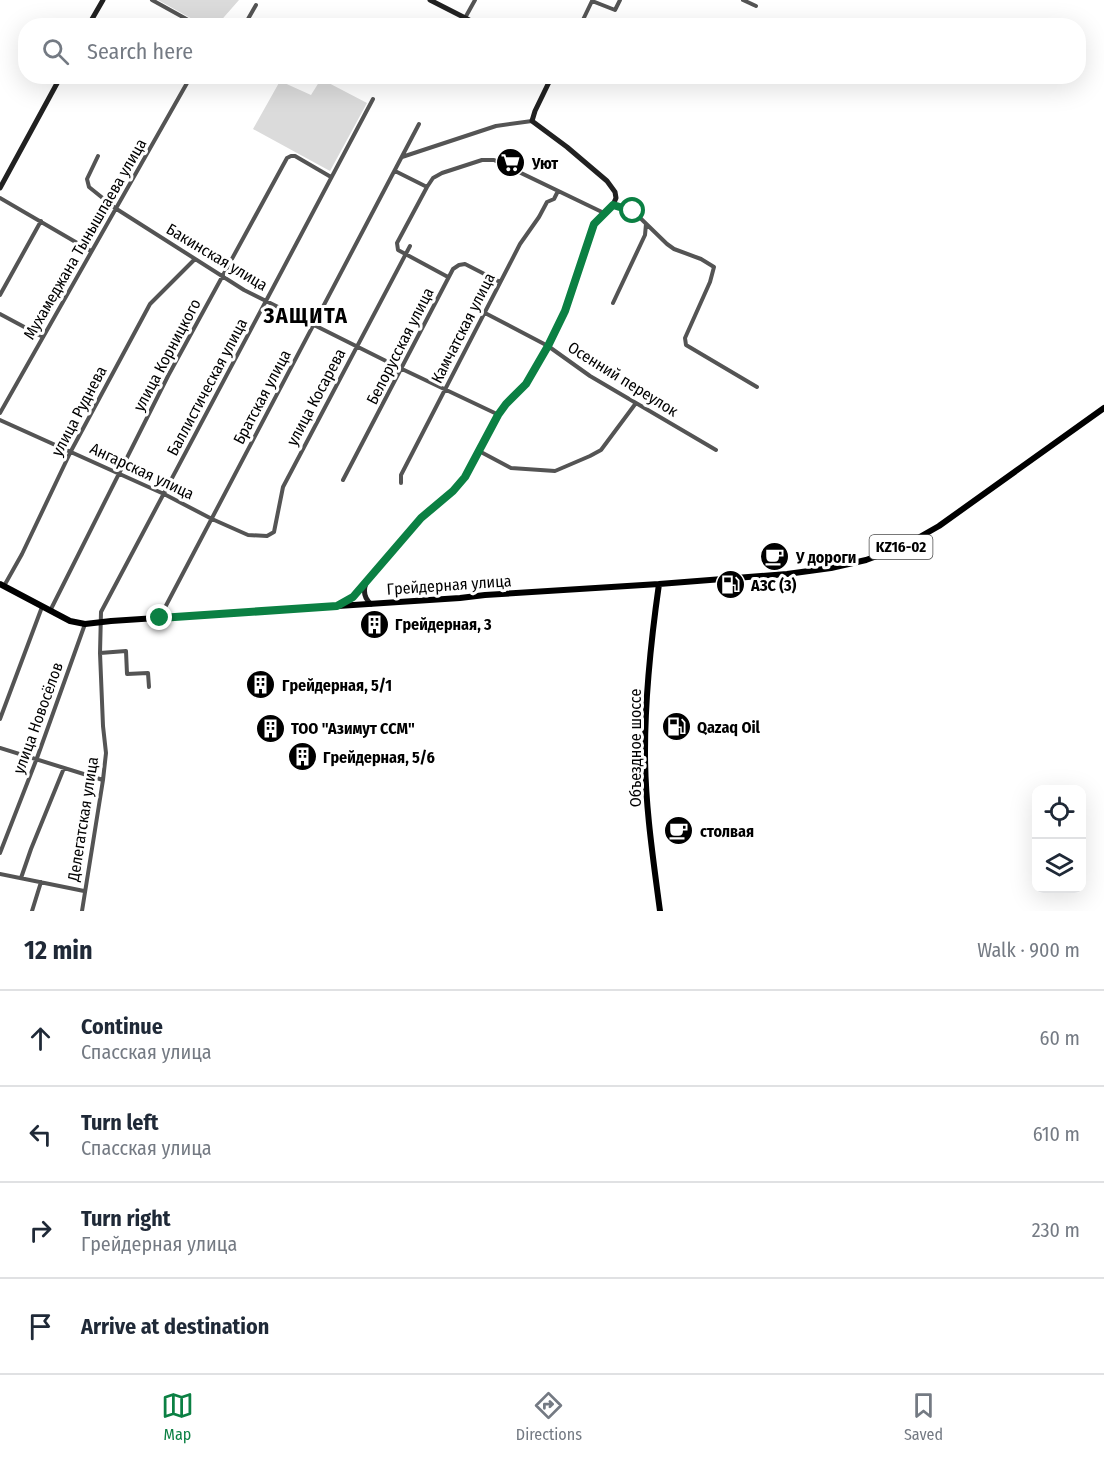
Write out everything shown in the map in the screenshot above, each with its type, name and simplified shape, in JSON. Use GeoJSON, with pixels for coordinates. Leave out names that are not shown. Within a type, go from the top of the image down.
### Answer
{"type":"FeatureCollection","features":[{"type":"Feature","properties":{"kind":"main road","name":"KZ16-02"},"geometry":{"type":"LineString","coordinates":[[659,584],[787,574],[831,568],[866,560],[904,546],[939,526],[1104,408]]}},
{"type":"Feature","properties":{"kind":"main road","name":"Грейдерная улица"},"geometry":{"type":"LineString","coordinates":[[2,585],[70,621],[100,624],[111,621],[659,584]]}},
{"type":"Feature","properties":{"kind":"main road","name":"Объездное шоссе"},"geometry":{"type":"LineString","coordinates":[[659,584],[646,699],[645,752],[646,795],[660,911]]}},
{"type":"Feature","properties":{"kind":"street"},"geometry":{"type":"LineString","coordinates":[[93,18],[103,0]]}},
{"type":"Feature","properties":{"kind":"street"},"geometry":{"type":"LineString","coordinates":[[152,0],[185,18]]}},
{"type":"Feature","properties":{"kind":"street"},"geometry":{"type":"LineString","coordinates":[[430,0],[464,18],[475,0]]}},
{"type":"Feature","properties":{"kind":"street"},"geometry":{"type":"LineString","coordinates":[[584,18],[592,1],[615,10],[620,0]]}},
{"type":"Feature","properties":{"kind":"street"},"geometry":{"type":"LineString","coordinates":[[743,0],[756,6]]}},
{"type":"Feature","properties":{"kind":"street"},"geometry":{"type":"LineString","coordinates":[[249,18],[256,5]]}},
{"type":"Feature","properties":{"kind":"street"},"geometry":{"type":"LineString","coordinates":[[0,189],[57,84]]}},
{"type":"Feature","properties":{"kind":"street","name":"Мухамеджана Тынышпаева улица"},"geometry":{"type":"LineString","coordinates":[[0,413],[186,84]]}},
{"type":"Feature","properties":{"kind":"street"},"geometry":{"type":"LineString","coordinates":[[532,121],[548,84]]}},
{"type":"Feature","properties":{"kind":"street","name":"Баллистическая улица"},"geometry":{"type":"LineString","coordinates":[[100,624],[101,612],[373,99]]}},
{"type":"Feature","properties":{"kind":"street"},"geometry":{"type":"LineString","coordinates":[[337,606],[353,597],[421,518],[453,491],[465,477],[498,415],[526,384],[548,346],[565,311],[594,224],[613,205],[616,198],[615,192],[607,181],[532,121],[496,126],[402,157]]}},
{"type":"Feature","properties":{"kind":"street","name":"Братская улица"},"geometry":{"type":"LineString","coordinates":[[160,618],[419,124]]}},
{"type":"Feature","properties":{"kind":"street","name":"Бакинская улица"},"geometry":{"type":"LineString","coordinates":[[99,156],[87,179],[88,187],[115,208],[244,290],[498,415]]}},
{"type":"Feature","properties":{"kind":"street","name":"улица Корницкого"},"geometry":{"type":"LineString","coordinates":[[50,611],[168,376],[287,158],[295,156],[331,177]]}},
{"type":"Feature","properties":{"kind":"street"},"geometry":{"type":"LineString","coordinates":[[448,277],[398,250],[397,243],[427,187],[433,178],[442,173],[482,160],[494,160],[604,213]]}},
{"type":"Feature","properties":{"kind":"street"},"geometry":{"type":"LineString","coordinates":[[395,171],[427,187]]}},
{"type":"Feature","properties":{"kind":"street","name":"Камчатская улица"},"geometry":{"type":"LineString","coordinates":[[401,483],[401,475],[520,244],[547,202],[554,199],[558,191]]}},
{"type":"Feature","properties":{"kind":"street"},"geometry":{"type":"LineString","coordinates":[[0,198],[91,251]]}},
{"type":"Feature","properties":{"kind":"street"},"geometry":{"type":"LineString","coordinates":[[613,205],[633,211],[674,249],[701,259],[714,267],[710,282],[685,338],[686,345],[757,387]]}},
{"type":"Feature","properties":{"kind":"street"},"geometry":{"type":"LineString","coordinates":[[0,295],[41,221]]}},
{"type":"Feature","properties":{"kind":"street"},"geometry":{"type":"LineString","coordinates":[[613,303],[645,235],[646,223]]}},
{"type":"Feature","properties":{"kind":"street","name":"улица Косарева"},"geometry":{"type":"LineString","coordinates":[[274,532],[283,487],[410,246]]}},
{"type":"Feature","properties":{"kind":"street","name":"улица Руднева"},"geometry":{"type":"LineString","coordinates":[[2,585],[22,554],[71,451],[150,304],[195,259]]}},
{"type":"Feature","properties":{"kind":"street","name":"Белорусская улица"},"geometry":{"type":"LineString","coordinates":[[343,480],[453,269],[465,264],[500,282]]}},
{"type":"Feature","properties":{"kind":"street","name":"Осенний переулок"},"geometry":{"type":"LineString","coordinates":[[485,313],[548,346],[590,376],[716,450]]}},
{"type":"Feature","properties":{"kind":"street"},"geometry":{"type":"LineString","coordinates":[[0,314],[43,337]]}},
{"type":"Feature","properties":{"kind":"street"},"geometry":{"type":"LineString","coordinates":[[479,451],[511,468],[555,471],[600,450],[636,403]]}},
{"type":"Feature","properties":{"kind":"street","name":"Ангарская улица"},"geometry":{"type":"LineString","coordinates":[[0,420],[164,494],[248,535],[267,536],[274,532]]}},
{"type":"Feature","properties":{"kind":"street"},"geometry":{"type":"LineString","coordinates":[[367,581],[364,594],[371,604]]}},
{"type":"Feature","properties":{"kind":"street"},"geometry":{"type":"LineString","coordinates":[[0,719],[43,607]]}},
{"type":"Feature","properties":{"kind":"street","name":"улица Новосёлов"},"geometry":{"type":"LineString","coordinates":[[0,853],[85,624]]}},
{"type":"Feature","properties":{"kind":"street","name":"Делегатская улица"},"geometry":{"type":"LineString","coordinates":[[81,911],[106,753],[100,624]]}},
{"type":"Feature","properties":{"kind":"street"},"geometry":{"type":"LineString","coordinates":[[100,652],[126,651],[127,674],[148,674],[149,687]]}},
{"type":"Feature","properties":{"kind":"street"},"geometry":{"type":"LineString","coordinates":[[0,748],[103,780]]}},
{"type":"Feature","properties":{"kind":"street"},"geometry":{"type":"LineString","coordinates":[[21,878],[64,768]]}},
{"type":"Feature","properties":{"kind":"street"},"geometry":{"type":"LineString","coordinates":[[0,874],[84,891]]}},
{"type":"Feature","properties":{"kind":"street"},"geometry":{"type":"LineString","coordinates":[[32,911],[41,882]]}},
{"type":"Feature","properties":{"kind":"shaded area"},"geometry":{"type":"Polygon","coordinates":[[[158,0],[239,0],[223,18],[190,18],[158,0]]]}},
{"type":"Feature","properties":{"kind":"shaded area"},"geometry":{"type":"Polygon","coordinates":[[[278,84],[287,84],[311,95],[318,84],[331,84],[367,103],[330,171],[253,129],[278,84]]]}},
{"type":"Feature","properties":{"kind":"place","name":"Уют"},"geometry":{"type":"Point","coordinates":[511,163]}},
{"type":"Feature","properties":{"kind":"place","name":"У дороги"},"geometry":{"type":"Point","coordinates":[775,557]}},
{"type":"Feature","properties":{"kind":"place","name":"АЗС (3)"},"geometry":{"type":"Point","coordinates":[730,585]}},
{"type":"Feature","properties":{"kind":"place","name":"Грейдерная, 3"},"geometry":{"type":"Point","coordinates":[374,624]}},
{"type":"Feature","properties":{"kind":"place","name":"Грейдерная, 5/1"},"geometry":{"type":"Point","coordinates":[261,685]}},
{"type":"Feature","properties":{"kind":"place","name":"Qazaq Oil"},"geometry":{"type":"Point","coordinates":[676,727]}},
{"type":"Feature","properties":{"kind":"place","name":"ТОО \"Азимут ССМ\""},"geometry":{"type":"Point","coordinates":[270,728]}},
{"type":"Feature","properties":{"kind":"place","name":"Грейдерная, 5/6"},"geometry":{"type":"Point","coordinates":[302,757]}},
{"type":"Feature","properties":{"kind":"place","name":"столвая"},"geometry":{"type":"Point","coordinates":[679,831]}},
{"type":"Feature","properties":{"kind":"district","name":"ЗАЩИТА"},"geometry":{"type":"Point","coordinates":[306,315]}},
{"type":"Feature","properties":{"kind":"route"},"geometry":{"type":"LineString","coordinates":[[160,618],[337,606],[353,597],[421,518],[453,491],[465,477],[498,415],[526,384],[565,311],[594,224],[613,205],[633,211]]}}]}
